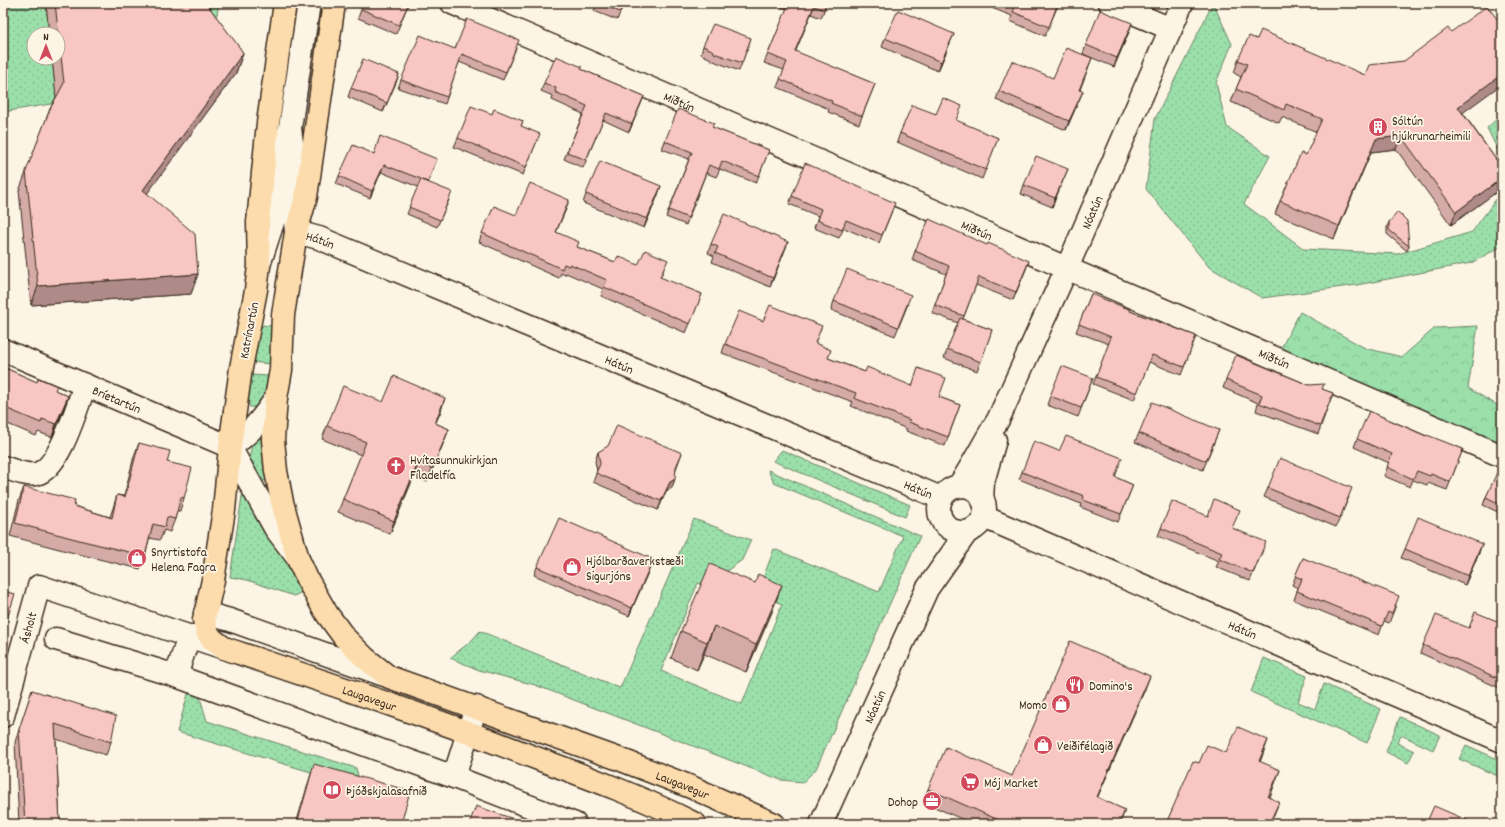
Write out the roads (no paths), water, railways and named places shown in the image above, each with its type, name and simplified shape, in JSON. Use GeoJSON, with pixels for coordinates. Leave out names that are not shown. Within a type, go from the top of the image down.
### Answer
{"type":"FeatureCollection","features":[{"type":"Feature","properties":{"kind":"main road","name":"Katrínartún"},"geometry":{"type":"LineString","coordinates":[[224,648],[212,639],[207,632],[205,626],[205,613],[214,576],[224,510],[230,447],[241,368],[256,290],[259,266],[258,222],[268,123],[285,3]]}},
{"type":"Feature","properties":{"kind":"main road"},"geometry":{"type":"LineString","coordinates":[[334,3],[306,197],[296,232],[283,315],[281,370],[276,398],[273,440],[276,471],[282,502],[298,559],[307,579],[327,614],[344,637],[365,658],[389,677]]}},
{"type":"Feature","properties":{"kind":"main road","name":"Laugavegur"},"geometry":{"type":"LineString","coordinates":[[224,648],[468,732],[636,796],[695,824]]}},
{"type":"Feature","properties":{"kind":"main road","name":"Laugavegur"},"geometry":{"type":"LineString","coordinates":[[389,677],[476,707],[691,787],[774,824]]}},
{"type":"Feature","properties":{"kind":"street"},"geometry":{"type":"LineString","coordinates":[[259,266],[273,222],[278,163],[290,128],[309,3]]}},
{"type":"Feature","properties":{"kind":"street","name":"Miðtún"},"geometry":{"type":"LineString","coordinates":[[452,3],[1502,456]]}},
{"type":"Feature","properties":{"kind":"street"},"geometry":{"type":"LineString","coordinates":[[1110,3],[1171,29]]}},
{"type":"Feature","properties":{"kind":"street","name":"Nóatún"},"geometry":{"type":"LineString","coordinates":[[821,824],[927,589],[940,542],[947,501],[966,475],[998,420],[1067,268],[1182,3]]}},
{"type":"Feature","properties":{"kind":"street"},"geometry":{"type":"LineString","coordinates":[[290,128],[294,159],[292,200],[296,232]]}},
{"type":"Feature","properties":{"kind":"street","name":"Hátún"},"geometry":{"type":"LineString","coordinates":[[296,232],[319,238],[947,501]]}},
{"type":"Feature","properties":{"kind":"street","name":"Bríetartún"},"geometry":{"type":"LineString","coordinates":[[3,350],[230,447]]}},
{"type":"Feature","properties":{"kind":"street"},"geometry":{"type":"LineString","coordinates":[[3,467],[22,473],[36,474],[44,470],[51,463],[63,444],[85,385]]}},
{"type":"Feature","properties":{"kind":"street"},"geometry":{"type":"LineString","coordinates":[[276,398],[263,418],[247,435],[230,447],[275,528],[298,559]]}},
{"type":"Feature","properties":{"kind":"street","name":"Nóatún"},"geometry":{"type":"LineString","coordinates":[[927,589],[967,532],[980,524],[983,508],[983,482],[993,447],[998,420]]}},
{"type":"Feature","properties":{"kind":"street"},"geometry":{"type":"LineString","coordinates":[[967,532],[959,532],[945,526],[947,501],[966,487],[978,493],[983,508]]}},
{"type":"Feature","properties":{"kind":"street","name":"Hátún"},"geometry":{"type":"LineString","coordinates":[[983,508],[1502,741]]}},
{"type":"Feature","properties":{"kind":"street","name":"Laugavegur"},"geometry":{"type":"LineString","coordinates":[[39,586],[224,648]]}},
{"type":"Feature","properties":{"kind":"street","name":"Ásholt"},"geometry":{"type":"LineString","coordinates":[[3,716],[39,586]]}},
{"type":"Feature","properties":{"kind":"street","name":"Laugavegur"},"geometry":{"type":"LineString","coordinates":[[205,613],[389,677]]}},
{"type":"Feature","properties":{"kind":"street"},"geometry":{"type":"LineString","coordinates":[[176,676],[189,636]]}},
{"type":"Feature","properties":{"kind":"street"},"geometry":{"type":"LineString","coordinates":[[56,639],[176,676],[454,777],[575,824]]}},
{"type":"Feature","properties":{"kind":"street"},"geometry":{"type":"LineString","coordinates":[[454,777],[476,707]]}},
{"type":"Feature","properties":{"kind":"place","name":"Sóltún hjúkrunarheimili"},"geometry":{"type":"Point","coordinates":[1378,127]}},
{"type":"Feature","properties":{"kind":"place","name":"Hvítasunnukirkjan Fíladelfía"},"geometry":{"type":"Point","coordinates":[396,466]}},
{"type":"Feature","properties":{"kind":"place","name":"Snyrtistofa Helena Fagra"},"geometry":{"type":"Point","coordinates":[137,558]}},
{"type":"Feature","properties":{"kind":"place","name":"Hjólbarðaverkstæði Sigurjóns"},"geometry":{"type":"Point","coordinates":[572,567]}},
{"type":"Feature","properties":{"kind":"place","name":"Domino's"},"geometry":{"type":"Point","coordinates":[1075,685]}},
{"type":"Feature","properties":{"kind":"place","name":"Momo"},"geometry":{"type":"Point","coordinates":[1061,704]}},
{"type":"Feature","properties":{"kind":"place","name":"Veiðifélagið"},"geometry":{"type":"Point","coordinates":[1043,745]}},
{"type":"Feature","properties":{"kind":"place","name":"Mój Market"},"geometry":{"type":"Point","coordinates":[970,782]}},
{"type":"Feature","properties":{"kind":"place","name":"Þjóðskjalasafnið"},"geometry":{"type":"Point","coordinates":[332,790]}},
{"type":"Feature","properties":{"kind":"place","name":"Dohop"},"geometry":{"type":"Point","coordinates":[932,801]}}]}
